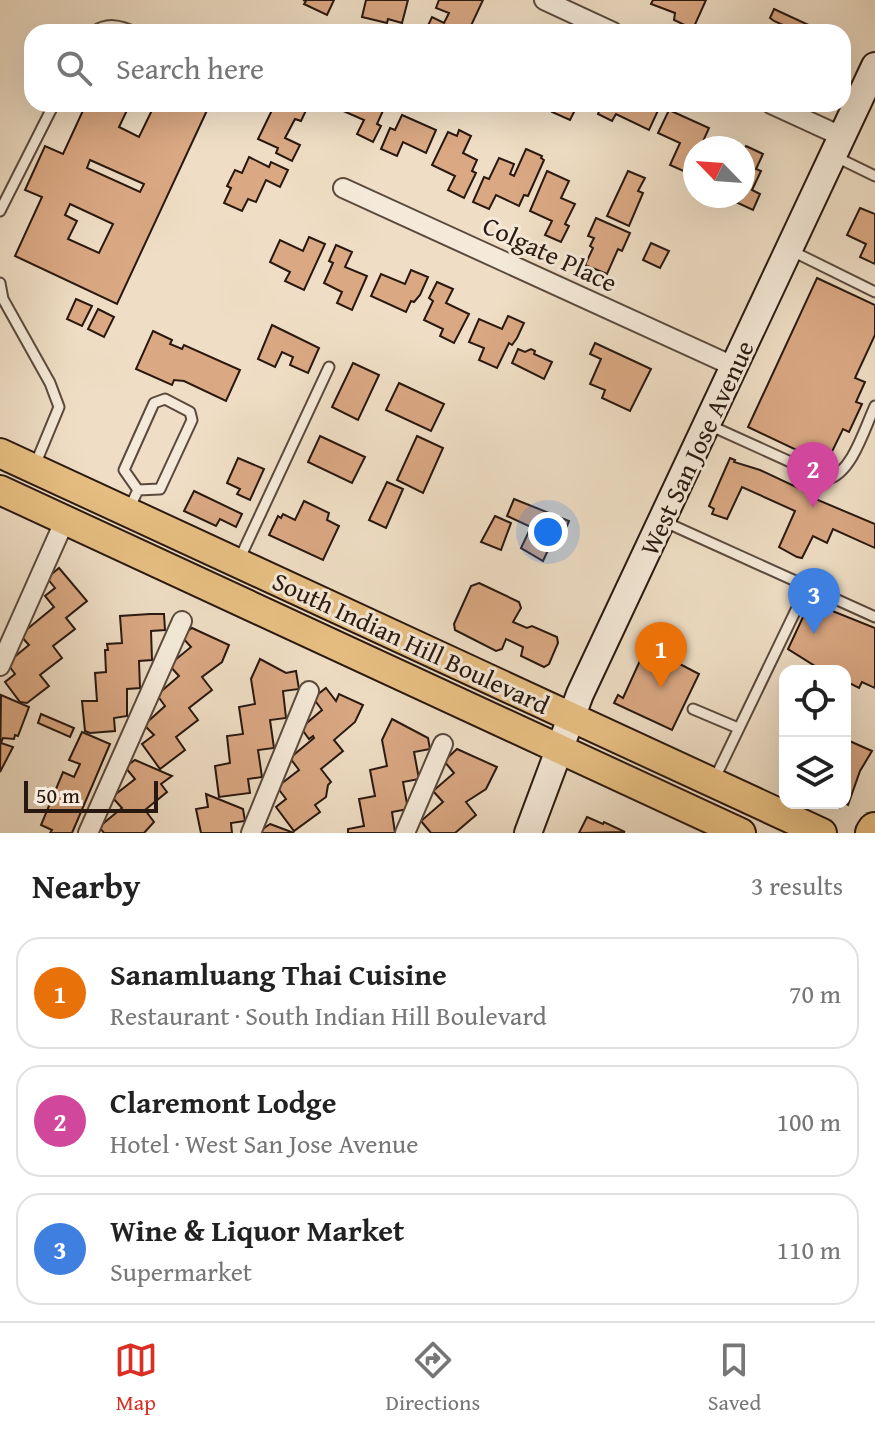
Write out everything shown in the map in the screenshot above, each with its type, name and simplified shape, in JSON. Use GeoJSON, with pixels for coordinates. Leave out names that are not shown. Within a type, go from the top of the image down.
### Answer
{"type":"FeatureCollection","features":[{"type":"Feature","properties":{"kind":"main road","name":"South Indian Hill Boulevard"},"geometry":{"type":"LineString","coordinates":[[0,453],[33,468],[133,501],[237,563],[822,833]]}},
{"type":"Feature","properties":{"kind":"main road","name":"South Indian Hill Boulevard"},"geometry":{"type":"LineString","coordinates":[[0,490],[432,692],[560,748],[701,820],[741,833]]}},
{"type":"Feature","properties":{"kind":"street"},"geometry":{"type":"LineString","coordinates":[[544,0],[596,24]]}},
{"type":"Feature","properties":{"kind":"street","name":"West San Jose Avenue"},"geometry":{"type":"LineString","coordinates":[[528,833],[570,718],[875,66]]}},
{"type":"Feature","properties":{"kind":"street"},"geometry":{"type":"LineString","coordinates":[[784,112],[839,147]]}},
{"type":"Feature","properties":{"kind":"street","name":"Colgate Place"},"geometry":{"type":"LineString","coordinates":[[343,188],[735,367]]}},
{"type":"Feature","properties":{"kind":"street"},"geometry":{"type":"LineString","coordinates":[[0,666],[65,520]]}},
{"type":"Feature","properties":{"kind":"street"},"geometry":{"type":"LineString","coordinates":[[88,833],[182,621]]}},
{"type":"Feature","properties":{"kind":"street"},"geometry":{"type":"LineString","coordinates":[[251,833],[309,691]]}},
{"type":"Feature","properties":{"kind":"street"},"geometry":{"type":"LineString","coordinates":[[405,833],[443,744]]}},
{"type":"Feature","properties":{"kind":"lane"},"geometry":{"type":"LineString","coordinates":[[0,211],[50,112]]}},
{"type":"Feature","properties":{"kind":"lane"},"geometry":{"type":"LineString","coordinates":[[839,147],[875,176]]}},
{"type":"Feature","properties":{"kind":"lane"},"geometry":{"type":"LineString","coordinates":[[790,250],[875,292]]}},
{"type":"Feature","properties":{"kind":"lane"},"geometry":{"type":"LineString","coordinates":[[0,283],[3,299],[50,383],[59,407],[33,468]]}},
{"type":"Feature","properties":{"kind":"lane"},"geometry":{"type":"LineString","coordinates":[[237,563],[329,367]]}},
{"type":"Feature","properties":{"kind":"lane"},"geometry":{"type":"LineString","coordinates":[[165,399],[190,412],[192,420],[160,489],[133,501],[124,470],[154,403],[165,399]]}},
{"type":"Feature","properties":{"kind":"lane"},"geometry":{"type":"LineString","coordinates":[[708,424],[828,479],[836,477],[848,465],[875,406]]}},
{"type":"Feature","properties":{"kind":"lane"},"geometry":{"type":"LineString","coordinates":[[662,521],[875,617]]}},
{"type":"Feature","properties":{"kind":"lane"},"geometry":{"type":"LineString","coordinates":[[714,781],[807,587]]}},
{"type":"Feature","properties":{"kind":"lane"},"geometry":{"type":"LineString","coordinates":[[693,709],[738,728]]}},
{"type":"Feature","properties":{"kind":"building"},"geometry":{"type":"Polygon","coordinates":[[[303,0],[334,0],[327,15],[304,4],[306,1],[303,0]]]}},
{"type":"Feature","properties":{"kind":"building"},"geometry":{"type":"Polygon","coordinates":[[[366,0],[408,0],[402,23],[362,17],[366,0]]]}},
{"type":"Feature","properties":{"kind":"building"},"geometry":{"type":"Polygon","coordinates":[[[439,0],[483,0],[472,24],[429,24],[432,17],[444,23],[449,13],[436,8],[439,0]]]}},
{"type":"Feature","properties":{"kind":"building"},"geometry":{"type":"Polygon","coordinates":[[[653,0],[706,0],[695,24],[682,24],[674,20],[675,13],[651,4],[653,0]]]}},
{"type":"Feature","properties":{"kind":"building"},"geometry":{"type":"Polygon","coordinates":[[[774,9],[806,24],[781,24],[770,18],[774,9]]]}},
{"type":"Feature","properties":{"kind":"building"},"geometry":{"type":"Polygon","coordinates":[[[82,112],[126,112],[119,127],[139,137],[151,112],[206,112],[117,304],[15,256],[42,197],[25,190],[45,146],[63,154],[82,112]],[[90,160],[87,168],[140,192],[144,184],[90,160]],[[70,204],[65,215],[77,221],[68,239],[99,253],[113,224],[70,204]]]}},
{"type":"Feature","properties":{"kind":"building"},"geometry":{"type":"Polygon","coordinates":[[[271,112],[305,112],[301,121],[295,119],[285,138],[300,145],[292,161],[276,153],[278,148],[258,139],[271,112]]]}},
{"type":"Feature","properties":{"kind":"building"},"geometry":{"type":"Polygon","coordinates":[[[346,112],[382,112],[377,124],[381,126],[373,142],[357,134],[364,120],[346,112]]]}},
{"type":"Feature","properties":{"kind":"building"},"geometry":{"type":"Polygon","coordinates":[[[552,112],[574,112],[570,120],[552,112]]]}},
{"type":"Feature","properties":{"kind":"building"},"geometry":{"type":"Polygon","coordinates":[[[657,112],[649,130],[616,114],[612,121],[598,114],[657,112]]]}},
{"type":"Feature","properties":{"kind":"building"},"geometry":{"type":"Polygon","coordinates":[[[668,112],[709,128],[705,136],[683,136],[683,171],[670,165],[680,143],[658,133],[668,112]]]}},
{"type":"Feature","properties":{"kind":"building"},"geometry":{"type":"Polygon","coordinates":[[[402,115],[436,130],[426,153],[403,142],[397,156],[381,149],[390,128],[395,130],[402,115]]]}},
{"type":"Feature","properties":{"kind":"building"},"geometry":{"type":"Polygon","coordinates":[[[459,130],[471,136],[463,153],[477,160],[472,171],[476,173],[464,198],[448,190],[455,176],[432,165],[448,132],[457,136],[459,130]]]}},
{"type":"Feature","properties":{"kind":"building"},"geometry":{"type":"Polygon","coordinates":[[[526,149],[544,160],[528,196],[524,195],[519,206],[496,195],[489,209],[473,202],[484,177],[489,179],[499,158],[514,164],[510,174],[514,176],[526,149]]]}},
{"type":"Feature","properties":{"kind":"building"},"geometry":{"type":"Polygon","coordinates":[[[755,150],[763,154],[756,169],[761,171],[755,184],[755,150]]]}},
{"type":"Feature","properties":{"kind":"building"},"geometry":{"type":"Polygon","coordinates":[[[249,157],[269,167],[271,162],[288,170],[280,187],[266,180],[256,202],[248,199],[242,211],[224,203],[231,188],[227,186],[235,170],[242,173],[249,157]]]}},
{"type":"Feature","properties":{"kind":"building"},"geometry":{"type":"Polygon","coordinates":[[[547,171],[569,181],[561,198],[575,204],[565,224],[569,226],[561,242],[545,235],[552,221],[530,211],[547,171]]]}},
{"type":"Feature","properties":{"kind":"building"},"geometry":{"type":"Polygon","coordinates":[[[628,171],[645,178],[638,191],[643,193],[629,226],[607,216],[628,171]]]}},
{"type":"Feature","properties":{"kind":"building"},"geometry":{"type":"Polygon","coordinates":[[[860,208],[875,214],[875,264],[860,257],[866,244],[847,235],[860,208]]]}},
{"type":"Feature","properties":{"kind":"building"},"geometry":{"type":"Polygon","coordinates":[[[596,218],[630,233],[622,251],[618,249],[607,274],[585,265],[593,248],[590,246],[594,238],[588,236],[596,218]]]}},
{"type":"Feature","properties":{"kind":"building"},"geometry":{"type":"Polygon","coordinates":[[[309,237],[325,244],[304,290],[285,281],[290,272],[270,262],[280,240],[303,251],[309,237]]]}},
{"type":"Feature","properties":{"kind":"building"},"geometry":{"type":"Polygon","coordinates":[[[651,243],[669,251],[660,268],[643,260],[651,243]]]}},
{"type":"Feature","properties":{"kind":"building"},"geometry":{"type":"Polygon","coordinates":[[[336,245],[352,252],[345,267],[367,276],[352,310],[337,303],[342,292],[324,283],[333,263],[329,261],[336,245]]]}},
{"type":"Feature","properties":{"kind":"building"},"geometry":{"type":"Polygon","coordinates":[[[411,270],[428,277],[420,295],[414,302],[411,301],[406,312],[371,296],[381,274],[405,284],[411,270]]]}},
{"type":"Feature","properties":{"kind":"building"},"geometry":{"type":"Polygon","coordinates":[[[817,278],[875,305],[875,335],[855,378],[865,382],[856,402],[862,404],[849,432],[843,429],[826,464],[748,427],[817,278]]]}},
{"type":"Feature","properties":{"kind":"building"},"geometry":{"type":"Polygon","coordinates":[[[437,282],[453,289],[446,303],[469,314],[454,343],[440,336],[443,329],[424,320],[437,282]]]}},
{"type":"Feature","properties":{"kind":"building"},"geometry":{"type":"Polygon","coordinates":[[[76,299],[92,306],[82,326],[67,319],[76,299]]]}},
{"type":"Feature","properties":{"kind":"building"},"geometry":{"type":"Polygon","coordinates":[[[98,309],[114,317],[104,337],[88,329],[98,309]]]}},
{"type":"Feature","properties":{"kind":"building"},"geometry":{"type":"Polygon","coordinates":[[[508,316],[524,323],[512,345],[509,343],[497,368],[479,360],[484,348],[469,342],[479,319],[502,329],[508,316]]]}},
{"type":"Feature","properties":{"kind":"building"},"geometry":{"type":"Polygon","coordinates":[[[272,325],[319,348],[308,373],[290,365],[293,357],[282,352],[275,367],[258,359],[272,325]]]}},
{"type":"Feature","properties":{"kind":"building"},"geometry":{"type":"Polygon","coordinates":[[[153,331],[172,340],[170,344],[182,349],[184,345],[240,370],[226,401],[184,381],[174,380],[172,385],[136,369],[153,331]]]}},
{"type":"Feature","properties":{"kind":"building"},"geometry":{"type":"Polygon","coordinates":[[[595,343],[651,369],[630,411],[602,398],[605,390],[590,384],[601,359],[590,354],[595,343]]]}},
{"type":"Feature","properties":{"kind":"building"},"geometry":{"type":"Polygon","coordinates":[[[518,349],[525,352],[531,349],[535,351],[534,354],[552,362],[544,379],[512,363],[518,349]]]}},
{"type":"Feature","properties":{"kind":"building"},"geometry":{"type":"Polygon","coordinates":[[[353,363],[379,375],[358,420],[332,407],[353,363]]]}},
{"type":"Feature","properties":{"kind":"building"},"geometry":{"type":"Polygon","coordinates":[[[399,383],[444,404],[431,431],[386,410],[399,383]]]}},
{"type":"Feature","properties":{"kind":"building"},"geometry":{"type":"Polygon","coordinates":[[[320,436],[365,457],[352,483],[308,462],[320,436]]]}},
{"type":"Feature","properties":{"kind":"building"},"geometry":{"type":"Polygon","coordinates":[[[417,436],[443,448],[423,493],[397,480],[417,436]]]}},
{"type":"Feature","properties":{"kind":"building"},"geometry":{"type":"Polygon","coordinates":[[[238,458],[264,469],[250,500],[237,494],[240,489],[227,483],[238,458]]]}},
{"type":"Feature","properties":{"kind":"building"},"geometry":{"type":"Polygon","coordinates":[[[730,458],[875,524],[875,548],[833,529],[827,543],[813,536],[802,558],[797,557],[779,547],[795,511],[742,487],[727,519],[712,514],[714,509],[709,506],[730,458]]]}},
{"type":"Feature","properties":{"kind":"building"},"geometry":{"type":"Polygon","coordinates":[[[387,482],[403,489],[386,528],[369,520],[387,482]]]}},
{"type":"Feature","properties":{"kind":"building"},"geometry":{"type":"Polygon","coordinates":[[[194,491],[242,514],[236,527],[220,519],[216,526],[184,511],[194,491]]]}},
{"type":"Feature","properties":{"kind":"building"},"geometry":{"type":"Polygon","coordinates":[[[514,499],[569,521],[563,536],[556,533],[543,561],[521,548],[531,527],[507,516],[514,499]]]}},
{"type":"Feature","properties":{"kind":"building"},"geometry":{"type":"Polygon","coordinates":[[[304,501],[329,513],[327,520],[339,526],[323,560],[269,535],[278,516],[281,518],[283,514],[295,520],[304,501]]]}},
{"type":"Feature","properties":{"kind":"building"},"geometry":{"type":"Polygon","coordinates":[[[495,516],[511,523],[501,550],[481,542],[495,516]]]}},
{"type":"Feature","properties":{"kind":"building"},"geometry":{"type":"Polygon","coordinates":[[[59,568],[87,601],[66,618],[75,629],[53,646],[62,658],[40,675],[49,686],[27,703],[20,702],[5,682],[15,674],[7,663],[29,645],[20,635],[54,607],[45,596],[55,588],[47,578],[59,568]]]}},
{"type":"Feature","properties":{"kind":"building"},"geometry":{"type":"Polygon","coordinates":[[[479,583],[519,602],[521,608],[513,622],[557,637],[558,643],[549,664],[544,667],[521,656],[523,647],[506,639],[502,649],[496,651],[455,630],[454,624],[471,586],[479,583]]]}},
{"type":"Feature","properties":{"kind":"building"},"geometry":{"type":"Polygon","coordinates":[[[810,602],[875,628],[875,688],[862,682],[859,688],[851,684],[851,665],[813,665],[788,649],[810,602]]]}},
{"type":"Feature","properties":{"kind":"building"},"geometry":{"type":"Polygon","coordinates":[[[164,614],[165,630],[151,631],[152,660],[139,661],[140,688],[127,689],[127,716],[114,718],[115,731],[85,731],[82,701],[97,701],[95,673],[106,672],[107,644],[122,643],[120,616],[164,614]]]}},
{"type":"Feature","properties":{"kind":"building"},"geometry":{"type":"Polygon","coordinates":[[[192,628],[229,645],[222,662],[202,677],[212,690],[189,708],[198,720],[176,737],[185,750],[160,769],[142,744],[154,735],[144,725],[165,706],[157,695],[179,676],[169,665],[191,647],[181,636],[192,628]]]}},
{"type":"Feature","properties":{"kind":"building"},"geometry":{"type":"Polygon","coordinates":[[[643,654],[665,664],[668,659],[674,661],[699,674],[672,730],[614,703],[618,695],[623,698],[643,654]]]}},
{"type":"Feature","properties":{"kind":"building"},"geometry":{"type":"Polygon","coordinates":[[[260,659],[286,673],[296,671],[299,689],[283,691],[286,718],[270,720],[274,748],[258,750],[262,777],[248,779],[250,793],[219,797],[215,766],[230,763],[227,736],[243,734],[239,707],[255,704],[251,679],[260,659]]]}},
{"type":"Feature","properties":{"kind":"building"},"geometry":{"type":"Polygon","coordinates":[[[326,688],[336,701],[339,694],[363,705],[355,722],[334,740],[343,751],[321,769],[331,782],[326,797],[315,805],[320,812],[294,831],[276,807],[286,799],[277,787],[299,770],[290,758],[314,738],[309,739],[301,728],[322,710],[313,698],[326,688]]]}},
{"type":"Feature","properties":{"kind":"building"},"geometry":{"type":"Polygon","coordinates":[[[1,695],[29,707],[18,736],[15,735],[14,739],[3,738],[1,743],[13,747],[0,772],[1,695]]]}},
{"type":"Feature","properties":{"kind":"building"},"geometry":{"type":"Polygon","coordinates":[[[41,714],[74,728],[70,737],[38,723],[41,714]]]}},
{"type":"Feature","properties":{"kind":"building"},"geometry":{"type":"Polygon","coordinates":[[[392,719],[428,738],[430,749],[414,752],[419,779],[403,782],[408,809],[392,812],[395,833],[348,833],[348,829],[364,826],[359,799],[375,796],[370,770],[387,766],[382,740],[392,719]]]}},
{"type":"Feature","properties":{"kind":"building"},"geometry":{"type":"Polygon","coordinates":[[[82,732],[110,744],[72,833],[50,833],[52,830],[41,825],[63,772],[74,777],[80,764],[69,760],[82,732]]]}},
{"type":"Feature","properties":{"kind":"building"},"geometry":{"type":"Polygon","coordinates":[[[851,742],[872,751],[860,771],[851,796],[851,742]]]}},
{"type":"Feature","properties":{"kind":"building"},"geometry":{"type":"Polygon","coordinates":[[[457,749],[497,767],[486,789],[466,802],[476,815],[455,833],[431,833],[421,821],[443,802],[433,791],[454,773],[444,761],[457,749]]]}},
{"type":"Feature","properties":{"kind":"building"},"geometry":{"type":"Polygon","coordinates":[[[135,760],[172,776],[161,784],[167,792],[145,810],[154,822],[144,833],[104,833],[99,827],[122,808],[112,797],[135,779],[125,767],[135,760]]]}},
{"type":"Feature","properties":{"kind":"building"},"geometry":{"type":"Polygon","coordinates":[[[206,794],[243,809],[245,821],[231,823],[232,833],[201,833],[196,809],[208,807],[206,794]]]}},
{"type":"Feature","properties":{"kind":"building"},"geometry":{"type":"Polygon","coordinates":[[[587,817],[604,822],[625,832],[579,833],[587,817]]]}},
{"type":"Feature","properties":{"kind":"building"},"geometry":{"type":"Polygon","coordinates":[[[270,824],[294,833],[261,833],[270,824]]]}},
{"type":"Feature","properties":{"kind":"place","name":"Claremont Lodge"},"geometry":{"type":"Point","coordinates":[813,508]}},
{"type":"Feature","properties":{"kind":"place","name":"Wine & Liquor Market"},"geometry":{"type":"Point","coordinates":[814,634]}},
{"type":"Feature","properties":{"kind":"place","name":"Sanamluang Thai Cuisine"},"geometry":{"type":"Point","coordinates":[661,688]}}]}
